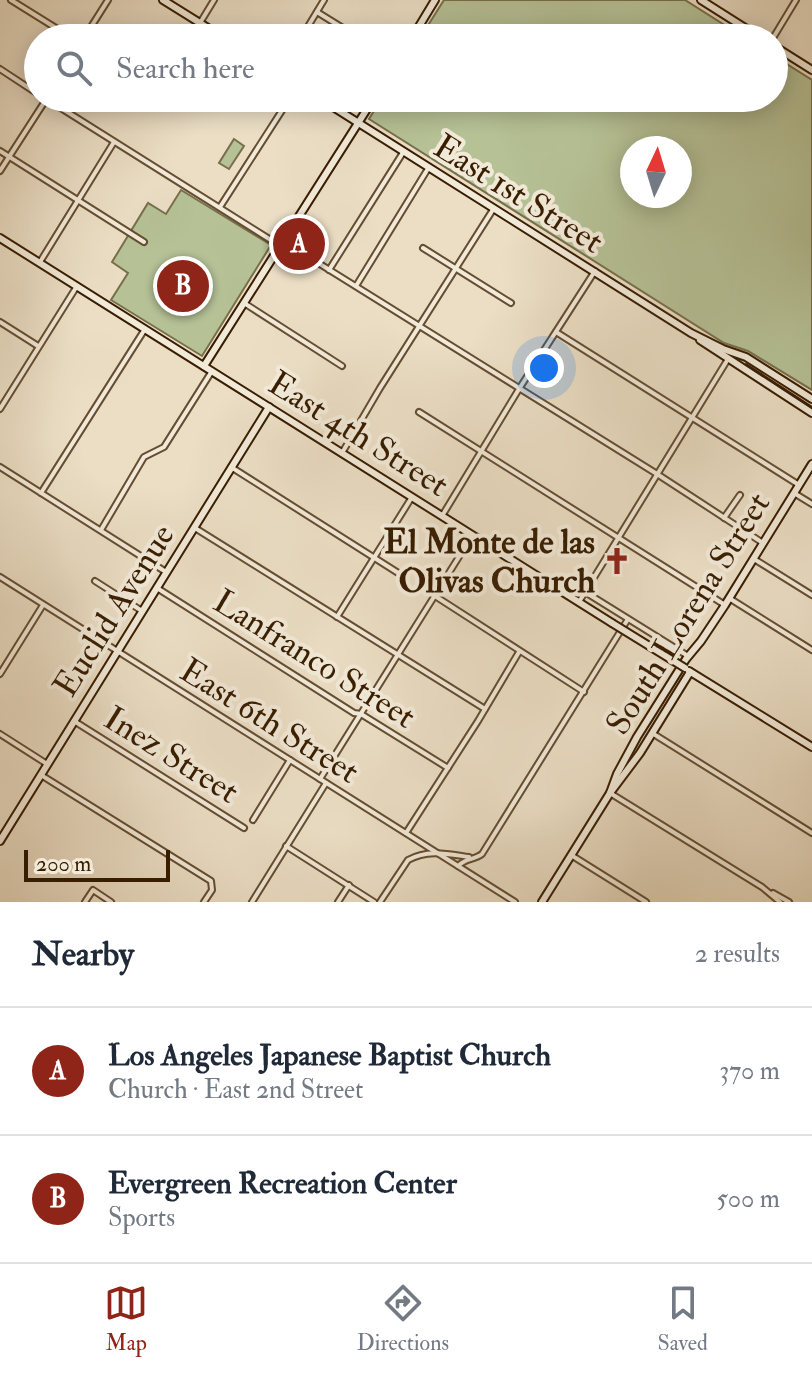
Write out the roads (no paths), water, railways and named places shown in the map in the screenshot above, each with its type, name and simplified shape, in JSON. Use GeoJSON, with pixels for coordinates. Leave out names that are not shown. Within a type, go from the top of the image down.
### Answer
{"type":"FeatureCollection","features":[{"type":"Feature","properties":{"kind":"street"},"geometry":{"type":"LineString","coordinates":[[11,0],[50,24]]}},
{"type":"Feature","properties":{"kind":"street"},"geometry":{"type":"LineString","coordinates":[[93,24],[108,0]]}},
{"type":"Feature","properties":{"kind":"street"},"geometry":{"type":"LineString","coordinates":[[163,0],[200,23],[214,0]]}},
{"type":"Feature","properties":{"kind":"street"},"geometry":{"type":"LineString","coordinates":[[310,24],[324,0]]}},
{"type":"Feature","properties":{"kind":"street"},"geometry":{"type":"LineString","coordinates":[[701,0],[739,24]]}},
{"type":"Feature","properties":{"kind":"street"},"geometry":{"type":"LineString","coordinates":[[781,24],[796,0]]}},
{"type":"Feature","properties":{"kind":"street"},"geometry":{"type":"LineString","coordinates":[[420,24],[433,1]]}},
{"type":"Feature","properties":{"kind":"street"},"geometry":{"type":"LineString","coordinates":[[317,12],[336,24]]}},
{"type":"Feature","properties":{"kind":"street"},"geometry":{"type":"LineString","coordinates":[[788,55],[812,70]]}},
{"type":"Feature","properties":{"kind":"street"},"geometry":{"type":"LineString","coordinates":[[0,69],[24,85]]}},
{"type":"Feature","properties":{"kind":"street"},"geometry":{"type":"LineString","coordinates":[[0,171],[37,112]]}},
{"type":"Feature","properties":{"kind":"street"},"geometry":{"type":"LineString","coordinates":[[68,112],[274,242],[282,242],[356,286],[763,543]]}},
{"type":"Feature","properties":{"kind":"street"},"geometry":{"type":"LineString","coordinates":[[220,207],[281,112]]}},
{"type":"Feature","properties":{"kind":"street","name":"East 1st Street"},"geometry":{"type":"LineString","coordinates":[[342,112],[595,271],[812,413]]}},
{"type":"Feature","properties":{"kind":"street"},"geometry":{"type":"LineString","coordinates":[[204,366],[365,112]]}},
{"type":"Feature","properties":{"kind":"street"},"geometry":{"type":"LineString","coordinates":[[40,263],[114,142]]}},
{"type":"Feature","properties":{"kind":"street"},"geometry":{"type":"LineString","coordinates":[[0,151],[144,242]]}},
{"type":"Feature","properties":{"kind":"street"},"geometry":{"type":"LineString","coordinates":[[329,270],[404,151]]}},
{"type":"Feature","properties":{"kind":"street"},"geometry":{"type":"LineString","coordinates":[[356,286],[429,167]]}},
{"type":"Feature","properties":{"kind":"street"},"geometry":{"type":"LineString","coordinates":[[342,453],[494,208]]}},
{"type":"Feature","properties":{"kind":"street","name":"East 4th Street"},"geometry":{"type":"LineString","coordinates":[[0,238],[812,747]]}},
{"type":"Feature","properties":{"kind":"street"},"geometry":{"type":"LineString","coordinates":[[423,248],[511,303]]}},
{"type":"Feature","properties":{"kind":"street"},"geometry":{"type":"LineString","coordinates":[[442,516],[595,271]]}},
{"type":"Feature","properties":{"kind":"street"},"geometry":{"type":"LineString","coordinates":[[0,409],[77,286]]}},
{"type":"Feature","properties":{"kind":"street"},"geometry":{"type":"LineString","coordinates":[[244,303],[342,366]]}},
{"type":"Feature","properties":{"kind":"street"},"geometry":{"type":"LineString","coordinates":[[0,322],[38,346]]}},
{"type":"Feature","properties":{"kind":"street"},"geometry":{"type":"LineString","coordinates":[[41,493],[145,329]]}},
{"type":"Feature","properties":{"kind":"street"},"geometry":{"type":"LineString","coordinates":[[556,332],[799,485]]}},
{"type":"Feature","properties":{"kind":"street","name":"East 1st Street"},"geometry":{"type":"LineString","coordinates":[[691,333],[746,357],[812,399]]}},
{"type":"Feature","properties":{"kind":"street"},"geometry":{"type":"LineString","coordinates":[[579,602],[728,359]]}},
{"type":"Feature","properties":{"kind":"street"},"geometry":{"type":"LineString","coordinates":[[101,530],[144,457],[164,447],[212,371]]}},
{"type":"Feature","properties":{"kind":"street"},"geometry":{"type":"LineString","coordinates":[[0,394],[7,399]]}},
{"type":"Feature","properties":{"kind":"street","name":"Euclid Avenue"},"geometry":{"type":"LineString","coordinates":[[0,841],[269,407]]}},
{"type":"Feature","properties":{"kind":"street"},"geometry":{"type":"LineString","coordinates":[[419,412],[618,538],[812,650]]}},
{"type":"Feature","properties":{"kind":"street","name":"South Lorena Street"},"geometry":{"type":"LineString","coordinates":[[542,902],[610,793],[637,737],[688,656],[727,602],[812,464]]}},
{"type":"Feature","properties":{"kind":"street"},"geometry":{"type":"LineString","coordinates":[[0,467],[166,572]]}},
{"type":"Feature","properties":{"kind":"street"},"geometry":{"type":"LineString","coordinates":[[231,467],[403,576]]}},
{"type":"Feature","properties":{"kind":"street"},"geometry":{"type":"LineString","coordinates":[[794,493],[812,504]]}},
{"type":"Feature","properties":{"kind":"street"},"geometry":{"type":"LineString","coordinates":[[724,518],[740,495]]}},
{"type":"Feature","properties":{"kind":"street"},"geometry":{"type":"LineString","coordinates":[[337,617],[412,497]]}},
{"type":"Feature","properties":{"kind":"street"},"geometry":{"type":"LineString","coordinates":[[195,528],[485,709]]}},
{"type":"Feature","properties":{"kind":"street"},"geometry":{"type":"LineString","coordinates":[[252,902],[361,714],[472,536]]}},
{"type":"Feature","properties":{"kind":"street"},"geometry":{"type":"LineString","coordinates":[[754,559],[812,595]]}},
{"type":"Feature","properties":{"kind":"street","name":"East 6th Street"},"geometry":{"type":"LineString","coordinates":[[0,577],[515,902]]}},
{"type":"Feature","properties":{"kind":"street"},"geometry":{"type":"LineString","coordinates":[[95,581],[142,611]]}},
{"type":"Feature","properties":{"kind":"street","name":"Lanfranco Street"},"geometry":{"type":"LineString","coordinates":[[157,588],[354,713],[361,714],[448,768]]}},
{"type":"Feature","properties":{"kind":"street"},"geometry":{"type":"LineString","coordinates":[[585,592],[688,656]]}},
{"type":"Feature","properties":{"kind":"street"},"geometry":{"type":"LineString","coordinates":[[435,596],[584,692]]}},
{"type":"Feature","properties":{"kind":"street"},"geometry":{"type":"LineString","coordinates":[[0,674],[43,605]]}},
{"type":"Feature","properties":{"kind":"street"},"geometry":{"type":"LineString","coordinates":[[458,866],[482,854],[628,619]]}},
{"type":"Feature","properties":{"kind":"street"},"geometry":{"type":"LineString","coordinates":[[405,833],[519,652]]}},
{"type":"Feature","properties":{"kind":"street","name":"South Lorena Street"},"geometry":{"type":"LineString","coordinates":[[610,793],[652,733],[687,670]]}},
{"type":"Feature","properties":{"kind":"street","name":"Inez Street"},"geometry":{"type":"LineString","coordinates":[[74,721],[244,828]]}},
{"type":"Feature","properties":{"kind":"street"},"geometry":{"type":"LineString","coordinates":[[652,733],[812,833]]}},
{"type":"Feature","properties":{"kind":"street"},"geometry":{"type":"LineString","coordinates":[[0,734],[47,764]]}},
{"type":"Feature","properties":{"kind":"street"},"geometry":{"type":"LineString","coordinates":[[253,820],[290,760]]}},
{"type":"Feature","properties":{"kind":"street"},"geometry":{"type":"LineString","coordinates":[[41,775],[211,881],[212,890],[204,902]]}},
{"type":"Feature","properties":{"kind":"street"},"geometry":{"type":"LineString","coordinates":[[610,793],[789,902]]}},
{"type":"Feature","properties":{"kind":"street"},"geometry":{"type":"LineString","coordinates":[[0,824],[8,829]]}},
{"type":"Feature","properties":{"kind":"street"},"geometry":{"type":"LineString","coordinates":[[286,846],[377,902],[408,860],[428,853],[472,858]]}},
{"type":"Feature","properties":{"kind":"street"},"geometry":{"type":"LineString","coordinates":[[571,855],[646,902]]}},
{"type":"Feature","properties":{"kind":"street"},"geometry":{"type":"LineString","coordinates":[[338,902],[349,885]]}},
{"type":"Feature","properties":{"kind":"street"},"geometry":{"type":"LineString","coordinates":[[762,887],[780,902]]}},
{"type":"Feature","properties":{"kind":"street"},"geometry":{"type":"LineString","coordinates":[[85,902],[93,890],[111,902]]}},
{"type":"Feature","properties":{"kind":"tram line"},"geometry":{"type":"LineString","coordinates":[[746,364],[812,407]]}},
{"type":"Feature","properties":{"kind":"place","name":"Los Angeles Japanese Baptist Church"},"geometry":{"type":"Point","coordinates":[299,244]}},
{"type":"Feature","properties":{"kind":"place","name":"Evergreen Recreation Center"},"geometry":{"type":"Point","coordinates":[183,286]}},
{"type":"Feature","properties":{"kind":"place","name":"El Monte de las Olivas Church"},"geometry":{"type":"Point","coordinates":[617,561]}}]}
